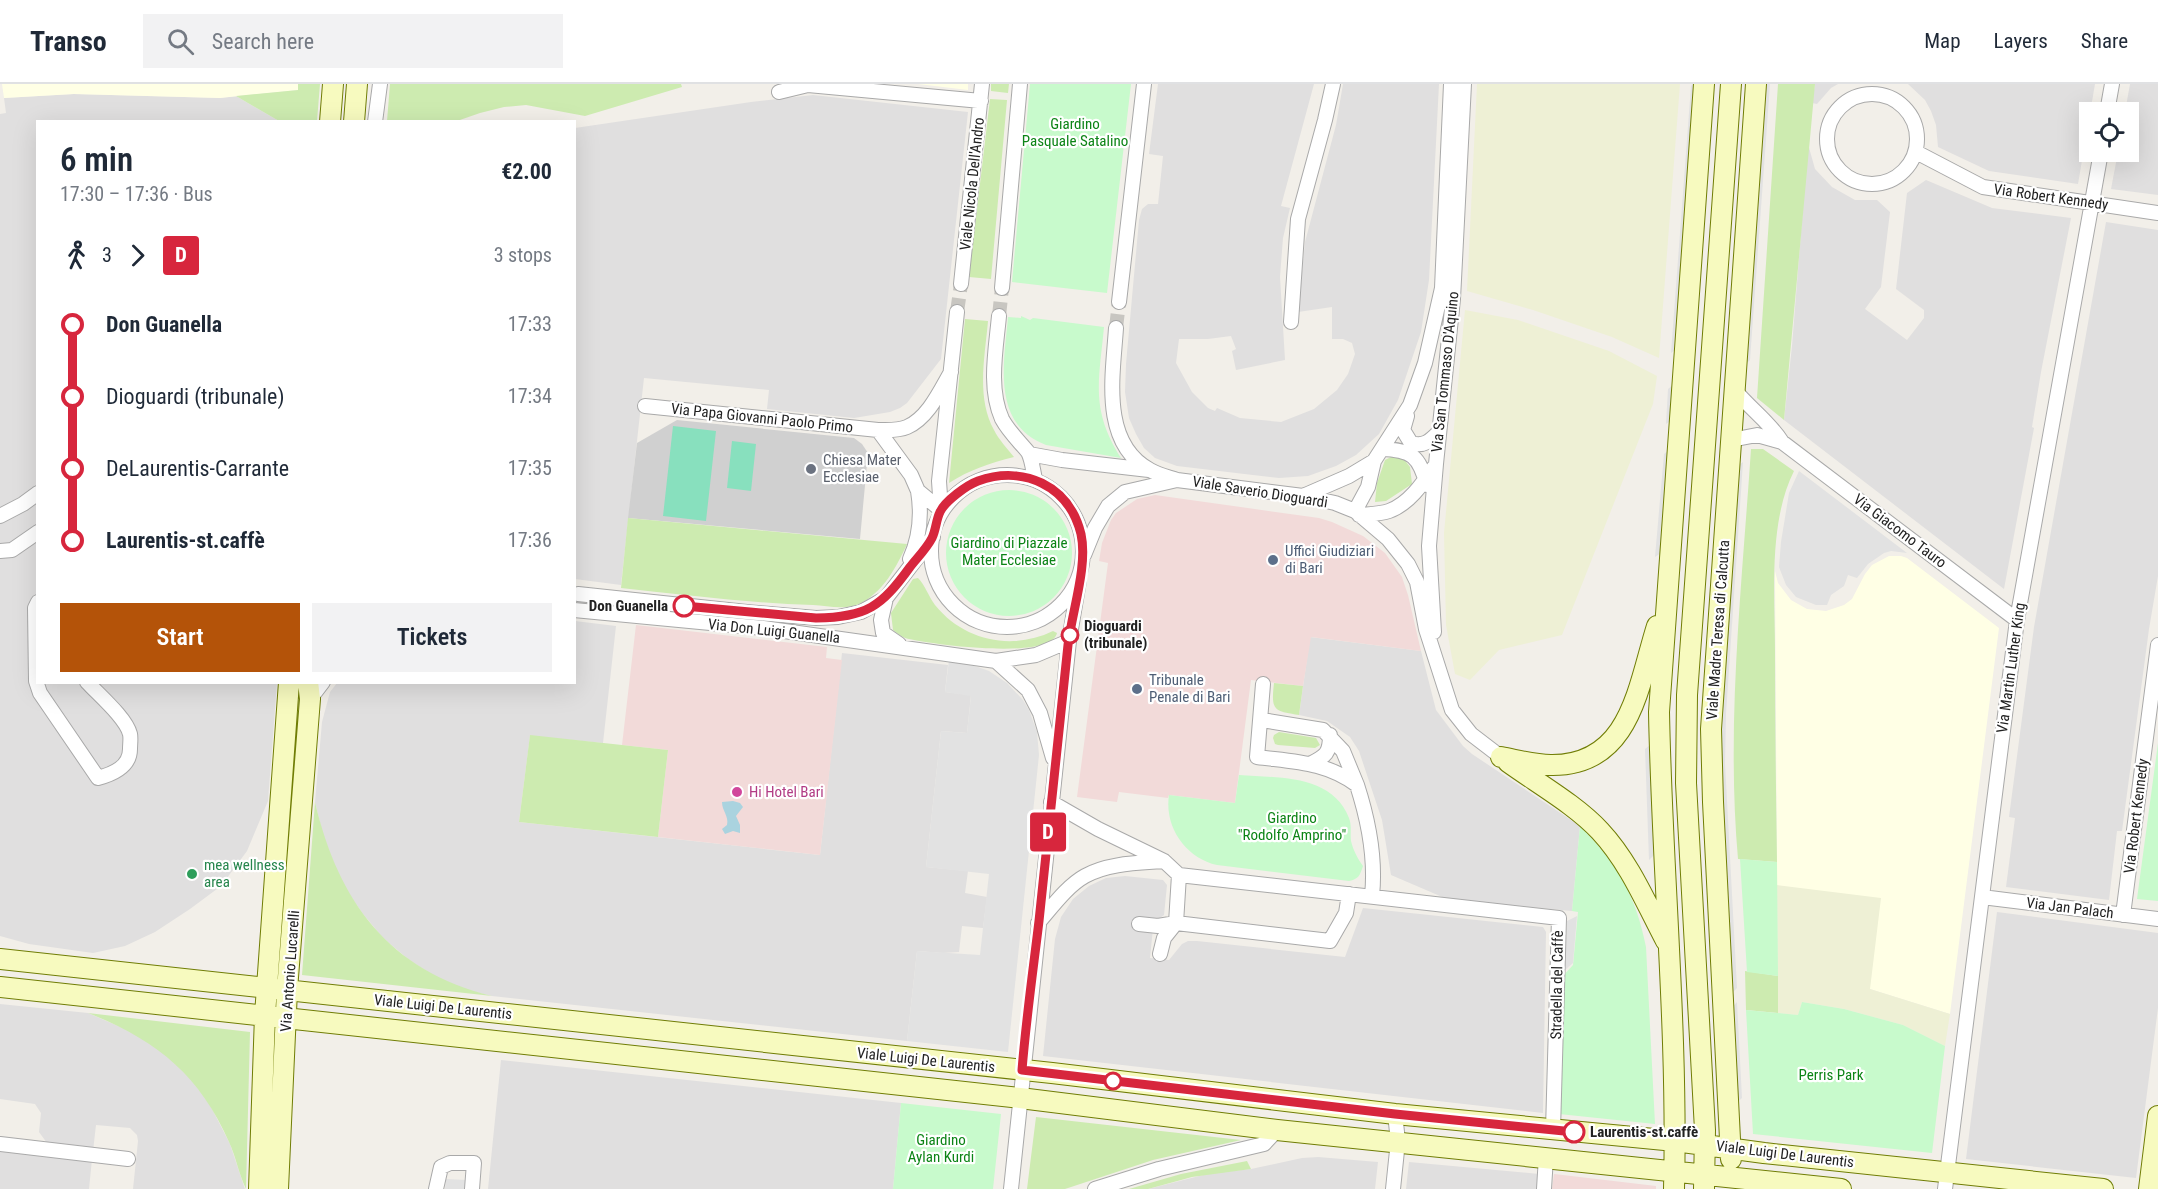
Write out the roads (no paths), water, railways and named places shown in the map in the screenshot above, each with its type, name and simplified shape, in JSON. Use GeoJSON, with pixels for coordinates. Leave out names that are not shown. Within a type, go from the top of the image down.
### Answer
{"type":"FeatureCollection","features":[{"type":"Feature","properties":{"kind":"street"},"geometry":{"type":"LineString","coordinates":[[330,119],[333,84]]}},
{"type":"Feature","properties":{"kind":"street"},"geometry":{"type":"LineString","coordinates":[[354,120],[357,84]]}},
{"type":"Feature","properties":{"kind":"street"},"geometry":{"type":"LineString","coordinates":[[375,120],[380,84]]}},
{"type":"Feature","properties":{"kind":"street","name":"Viale Nicola Dell'Andro"},"geometry":{"type":"LineString","coordinates":[[961,284],[982,84]]}},
{"type":"Feature","properties":{"kind":"street"},"geometry":{"type":"LineString","coordinates":[[1002,288],[1020,84]]}},
{"type":"Feature","properties":{"kind":"street"},"geometry":{"type":"LineString","coordinates":[[1119,302],[1144,84]]}},
{"type":"Feature","properties":{"kind":"street"},"geometry":{"type":"LineString","coordinates":[[1291,322],[1298,219],[1333,84]]}},
{"type":"Feature","properties":{"kind":"street","name":"Via San Tommaso D'Aquino"},"geometry":{"type":"LineString","coordinates":[[1303,496],[1349,476],[1374,461],[1410,405],[1425,363],[1442,288],[1451,84]]}},
{"type":"Feature","properties":{"kind":"street","name":"Via San Tommaso D'Aquino"},"geometry":{"type":"LineString","coordinates":[[1436,661],[1429,546],[1454,299],[1464,84]]}},
{"type":"Feature","properties":{"kind":"street"},"geometry":{"type":"LineString","coordinates":[[1675,1180],[1670,948],[1661,804],[1659,712],[1704,84]]}},
{"type":"Feature","properties":{"kind":"street","name":"Viale Madre Teresa di Calcutta"},"geometry":{"type":"LineString","coordinates":[[1704,1181],[1705,1145],[1686,783],[1687,695],[1731,84]]}},
{"type":"Feature","properties":{"kind":"street","name":"Viale Madre Teresa di Calcutta"},"geometry":{"type":"LineString","coordinates":[[1733,1183],[1711,729],[1756,84]]}},
{"type":"Feature","properties":{"kind":"street"},"geometry":{"type":"LineString","coordinates":[[2109,102],[2112,84]]}},
{"type":"Feature","properties":{"kind":"street"},"geometry":{"type":"LineString","coordinates":[[779,92],[808,85],[981,101]]}},
{"type":"Feature","properties":{"kind":"street"},"geometry":{"type":"LineString","coordinates":[[1871,93],[1893,98],[1912,116],[1917,131],[1916,152],[1898,176],[1887,182],[1863,184],[1845,176],[1834,165],[1829,155],[1827,129],[1840,106],[1852,97],[1871,93]]}},
{"type":"Feature","properties":{"kind":"street","name":"Via Robert Kennedy"},"geometry":{"type":"LineString","coordinates":[[1916,152],[1983,187],[2158,213]]}},
{"type":"Feature","properties":{"kind":"street","name":"Via Martin Luther King"},"geometry":{"type":"LineString","coordinates":[[1946,1181],[2017,620],[2099,162]]}},
{"type":"Feature","properties":{"kind":"street"},"geometry":{"type":"LineString","coordinates":[[957,312],[939,481],[941,510],[933,537],[933,566],[936,581],[958,608],[991,626],[1019,626],[1042,618],[1063,602],[1079,581]]}},
{"type":"Feature","properties":{"kind":"street"},"geometry":{"type":"LineString","coordinates":[[999,316],[994,379],[996,400],[1008,428],[1029,454],[1035,479]]}},
{"type":"Feature","properties":{"kind":"street"},"geometry":{"type":"LineString","coordinates":[[1116,328],[1112,378],[1112,404],[1115,420],[1132,456],[1150,470]]}},
{"type":"Feature","properties":{"kind":"street","name":"Via Papa Giovanni Paolo Primo"},"geometry":{"type":"LineString","coordinates":[[645,406],[893,430],[908,427],[925,414],[951,372]]}},
{"type":"Feature","properties":{"kind":"street","name":"Via Giacomo Tauro"},"geometry":{"type":"LineString","coordinates":[[1734,389],[1744,402],[1773,426],[1782,442]]}},
{"type":"Feature","properties":{"kind":"street"},"geometry":{"type":"LineString","coordinates":[[1410,405],[1403,430],[1411,443],[1416,445],[1428,443],[1439,432]]}},
{"type":"Feature","properties":{"kind":"street"},"geometry":{"type":"LineString","coordinates":[[878,430],[911,475],[918,491],[921,507],[920,532],[901,580]]}},
{"type":"Feature","properties":{"kind":"street","name":"Via Giacomo Tauro"},"geometry":{"type":"LineString","coordinates":[[1731,440],[1757,435],[1782,442],[2017,620]]}},
{"type":"Feature","properties":{"kind":"street"},"geometry":{"type":"LineString","coordinates":[[1382,448],[1401,449],[1414,456],[1426,480],[1433,507]]}},
{"type":"Feature","properties":{"kind":"street"},"geometry":{"type":"LineString","coordinates":[[1029,454],[1150,470],[1177,480]]}},
{"type":"Feature","properties":{"kind":"street"},"geometry":{"type":"LineString","coordinates":[[1374,461],[1368,487],[1357,513],[1390,511],[1426,480],[1436,464]]}},
{"type":"Feature","properties":{"kind":"street"},"geometry":{"type":"LineString","coordinates":[[1011,1189],[1069,642],[1084,555],[1095,528],[1108,506],[1125,492],[1131,475],[1129,468]]}},
{"type":"Feature","properties":{"kind":"street"},"geometry":{"type":"LineString","coordinates":[[941,510],[963,489],[976,482],[1006,475],[1021,475],[1035,479],[1053,489],[1068,506],[1077,521],[1084,555]]}},
{"type":"Feature","properties":{"kind":"street","name":"Viale Saverio Dioguardi"},"geometry":{"type":"LineString","coordinates":[[1125,492],[1177,480],[1303,496],[1335,503],[1357,513],[1388,539],[1408,564],[1417,582],[1426,629],[1446,696],[1460,722],[1477,739],[1599,829],[1620,855],[1670,948]]}},
{"type":"Feature","properties":{"kind":"street"},"geometry":{"type":"LineString","coordinates":[[918,491],[941,510]]}},
{"type":"Feature","properties":{"kind":"street"},"geometry":{"type":"LineString","coordinates":[[0,516],[36,495]]}},
{"type":"Feature","properties":{"kind":"street"},"geometry":{"type":"LineString","coordinates":[[0,550],[12,550],[36,533]]}},
{"type":"Feature","properties":{"kind":"street","name":"Via Don Luigi Guanella"},"geometry":{"type":"LineString","coordinates":[[578,594],[816,618],[838,617],[861,612],[886,598],[933,537]]}},
{"type":"Feature","properties":{"kind":"street","name":"Viale Saverio Dioguardi"},"geometry":{"type":"LineString","coordinates":[[1501,757],[1536,764],[1565,765],[1593,756],[1606,748],[1628,719],[1637,699],[1667,596]]}},
{"type":"Feature","properties":{"kind":"street"},"geometry":{"type":"LineString","coordinates":[[886,598],[881,620],[883,633],[901,646]]}},
{"type":"Feature","properties":{"kind":"street"},"geometry":{"type":"LineString","coordinates":[[36,606],[36,681]]}},
{"type":"Feature","properties":{"kind":"street","name":"Via Don Luigi Guanella"},"geometry":{"type":"LineString","coordinates":[[576,610],[763,628],[996,661],[1036,655],[1069,642]]}},
{"type":"Feature","properties":{"kind":"street","name":"Via Robert Kennedy"},"geometry":{"type":"LineString","coordinates":[[2123,915],[2158,645]]}},
{"type":"Feature","properties":{"kind":"street"},"geometry":{"type":"LineString","coordinates":[[996,661],[1028,690],[1040,713],[1055,769]]}},
{"type":"Feature","properties":{"kind":"street"},"geometry":{"type":"LineString","coordinates":[[37,684],[40,693],[98,778],[111,775],[125,765],[130,754],[130,733],[119,716],[89,684]]}},
{"type":"Feature","properties":{"kind":"street","name":"Via Antonio Lucarelli"},"geometry":{"type":"LineString","coordinates":[[259,1189],[265,1015],[289,684]]}},
{"type":"Feature","properties":{"kind":"street"},"geometry":{"type":"LineString","coordinates":[[1263,684],[1260,706],[1262,720],[1257,757],[1331,769],[1358,785]]}},
{"type":"Feature","properties":{"kind":"street","name":"Via Antonio Lucarelli"},"geometry":{"type":"LineString","coordinates":[[278,1189],[287,990],[309,691]]}},
{"type":"Feature","properties":{"kind":"street"},"geometry":{"type":"LineString","coordinates":[[1262,720],[1316,728],[1330,735],[1343,751],[1358,785],[1372,846],[1374,872],[1372,896]]}},
{"type":"Feature","properties":{"kind":"street"},"geometry":{"type":"LineString","coordinates":[[1310,764],[1323,758],[1327,753],[1330,748],[1330,735]]}},
{"type":"Feature","properties":{"kind":"street"},"geometry":{"type":"LineString","coordinates":[[1051,802],[1098,829],[1164,861],[1179,874],[1176,923],[1164,938],[1160,954]]}},
{"type":"Feature","properties":{"kind":"street"},"geometry":{"type":"LineString","coordinates":[[1038,923],[1084,876],[1116,866],[1164,861]]}},
{"type":"Feature","properties":{"kind":"street","name":"Stradella del Caffè"},"geometry":{"type":"LineString","coordinates":[[1179,874],[1559,918],[1553,1130]]}},
{"type":"Feature","properties":{"kind":"street"},"geometry":{"type":"LineString","coordinates":[[1139,924],[1158,926],[1176,923],[1330,941],[1346,913],[1349,894]]}},
{"type":"Feature","properties":{"kind":"street","name":"Via Jan Palach"},"geometry":{"type":"LineString","coordinates":[[1982,897],[2158,919]]}},
{"type":"Feature","properties":{"kind":"street","name":"Viale Luigi De Laurentis"},"geometry":{"type":"LineString","coordinates":[[0,959],[1022,1070],[1395,1114],[1675,1141],[1946,1181],[2103,1189]]}},
{"type":"Feature","properties":{"kind":"street","name":"Viale Luigi De Laurentis"},"geometry":{"type":"LineString","coordinates":[[0,987],[1020,1098],[1277,1130],[1546,1157],[1675,1180],[1841,1189]]}},
{"type":"Feature","properties":{"kind":"street"},"geometry":{"type":"LineString","coordinates":[[1672,1009],[1698,1022]]}},
{"type":"Feature","properties":{"kind":"street"},"geometry":{"type":"LineString","coordinates":[[1095,1189],[1159,1169],[1264,1144],[1277,1130],[1281,1101]]}},
{"type":"Feature","properties":{"kind":"street"},"geometry":{"type":"LineString","coordinates":[[1393,1189],[1398,1141],[1395,1114]]}},
{"type":"Feature","properties":{"kind":"street"},"geometry":{"type":"LineString","coordinates":[[2149,1189],[2158,1116]]}},
{"type":"Feature","properties":{"kind":"street"},"geometry":{"type":"LineString","coordinates":[[0,1144],[128,1159]]}},
{"type":"Feature","properties":{"kind":"street"},"geometry":{"type":"LineString","coordinates":[[1544,1189],[1546,1157]]}},
{"type":"Feature","properties":{"kind":"street"},"geometry":{"type":"LineString","coordinates":[[436,1189],[441,1167],[450,1163],[474,1163],[472,1189]]}},
{"type":"Feature","properties":{"kind":"water"},"geometry":{"type":"Polygon","coordinates":[[[722,802],[740,803],[743,807],[736,816],[740,825],[740,833],[733,831],[725,834],[722,829],[727,822],[722,802]]]}},
{"type":"Feature","properties":{"kind":"tunnel"},"geometry":{"type":"LineString","coordinates":[[957,312],[961,284]]}},
{"type":"Feature","properties":{"kind":"tunnel"},"geometry":{"type":"LineString","coordinates":[[999,316],[1002,288]]}},
{"type":"Feature","properties":{"kind":"tunnel"},"geometry":{"type":"LineString","coordinates":[[1116,328],[1119,302]]}},
{"type":"Feature","properties":{"kind":"place","name":"Chiesa Mater Ecclesiae"},"geometry":{"type":"Point","coordinates":[811,469]}},
{"type":"Feature","properties":{"kind":"place","name":"Uffici Giudiziari di Bari"},"geometry":{"type":"Point","coordinates":[1273,560]}},
{"type":"Feature","properties":{"kind":"place","name":"Don Guanella"},"geometry":{"type":"Point","coordinates":[684,606]}},
{"type":"Feature","properties":{"kind":"place","name":"Dioguardi (tribunale)"},"geometry":{"type":"Point","coordinates":[1070,635]}},
{"type":"Feature","properties":{"kind":"place","name":"Tribunale Penale di Bari"},"geometry":{"type":"Point","coordinates":[1137,689]}},
{"type":"Feature","properties":{"kind":"place","name":"Hi Hotel Bari"},"geometry":{"type":"Point","coordinates":[737,792]}},
{"type":"Feature","properties":{"kind":"place","name":"mea wellness area"},"geometry":{"type":"Point","coordinates":[192,874]}},
{"type":"Feature","properties":{"kind":"place","name":"Laurentis-st.caffè"},"geometry":{"type":"Point","coordinates":[1574,1132]}},
{"type":"Feature","properties":{"kind":"park label","name":"Giardino Pasquale Satalino"},"geometry":{"type":"Point","coordinates":[1075,132]}},
{"type":"Feature","properties":{"kind":"park label","name":"Giardino di Piazzale Mater Ecclesiae"},"geometry":{"type":"Point","coordinates":[1009,552]}},
{"type":"Feature","properties":{"kind":"park label","name":"Giardino \"Rodolfo Amprino\""},"geometry":{"type":"Point","coordinates":[1292,826]}},
{"type":"Feature","properties":{"kind":"park label","name":"Perris Park"},"geometry":{"type":"Point","coordinates":[1831,1075]}},
{"type":"Feature","properties":{"kind":"park label","name":"Giardino Aylan Kurdi"},"geometry":{"type":"Point","coordinates":[941,1148]}}]}
